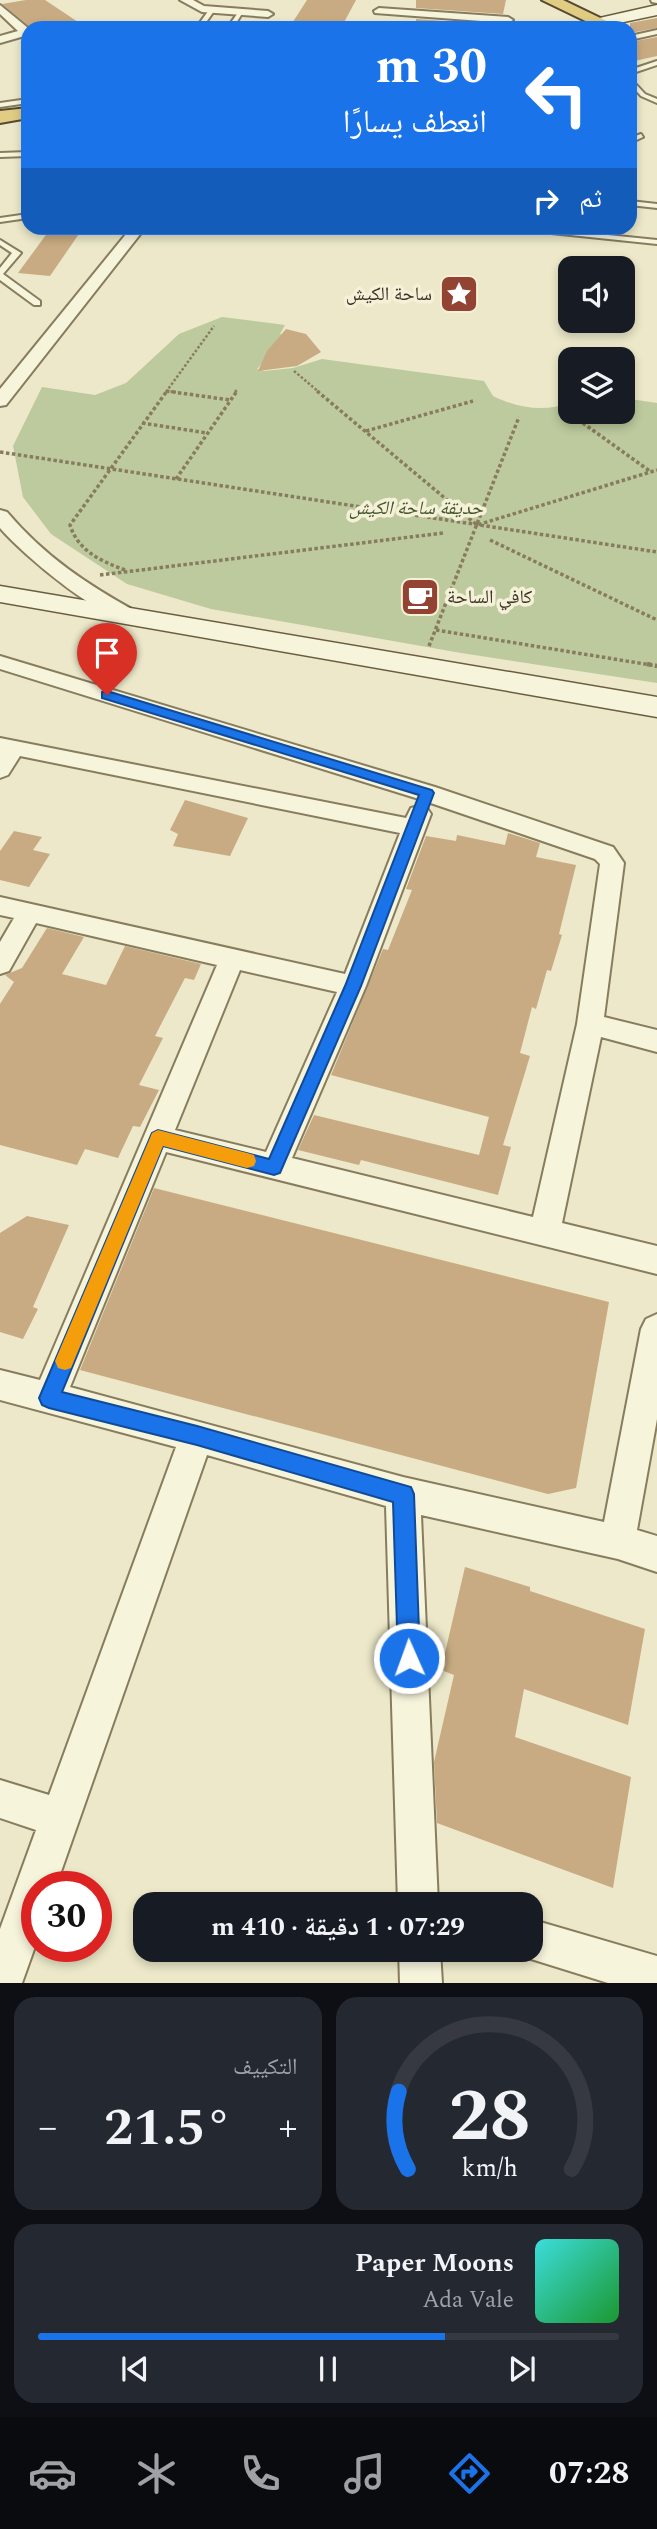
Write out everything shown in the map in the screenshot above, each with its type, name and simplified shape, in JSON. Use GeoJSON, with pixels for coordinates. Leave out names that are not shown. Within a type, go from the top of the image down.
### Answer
{"type":"FeatureCollection","features":[{"type":"Feature","properties":{"kind":"highway"},"geometry":{"type":"LineString","coordinates":[[554,7],[597,21]]}},
{"type":"Feature","properties":{"kind":"highway"},"geometry":{"type":"LineString","coordinates":[[0,117],[21,114]]}},
{"type":"Feature","properties":{"kind":"highway"},"geometry":{"type":"LineString","coordinates":[[0,124],[21,121]]}},
{"type":"Feature","properties":{"kind":"main road"},"geometry":{"type":"LineString","coordinates":[[630,21],[657,10]]}},
{"type":"Feature","properties":{"kind":"main road"},"geometry":{"type":"LineString","coordinates":[[637,22],[657,17]]}},
{"type":"Feature","properties":{"kind":"main road"},"geometry":{"type":"LineString","coordinates":[[0,594],[657,707]]}},
{"type":"Feature","properties":{"kind":"main road"},"geometry":{"type":"LineString","coordinates":[[0,611],[657,723]]}},
{"type":"Feature","properties":{"kind":"street"},"geometry":{"type":"LineString","coordinates":[[185,0],[197,7],[212,10],[271,10],[264,21]]}},
{"type":"Feature","properties":{"kind":"street"},"geometry":{"type":"LineString","coordinates":[[0,8],[21,25]]}},
{"type":"Feature","properties":{"kind":"street"},"geometry":{"type":"LineString","coordinates":[[378,10],[508,20]]}},
{"type":"Feature","properties":{"kind":"street"},"geometry":{"type":"LineString","coordinates":[[0,40],[21,34]]}},
{"type":"Feature","properties":{"kind":"street"},"geometry":{"type":"LineString","coordinates":[[0,401],[17,377],[121,254],[133,235]]}},
{"type":"Feature","properties":{"kind":"street"},"geometry":{"type":"LineString","coordinates":[[0,516],[18,539],[80,590],[132,617]]}},
{"type":"Feature","properties":{"kind":"street"},"geometry":{"type":"LineString","coordinates":[[0,662],[427,793],[604,853],[612,863],[590,1024],[545,1231]]}},
{"type":"Feature","properties":{"kind":"street"},"geometry":{"type":"LineString","coordinates":[[0,771],[7,746],[413,828]]}},
{"type":"Feature","properties":{"kind":"street"},"geometry":{"type":"LineString","coordinates":[[274,1167],[353,986],[427,793]]}},
{"type":"Feature","properties":{"kind":"street"},"geometry":{"type":"LineString","coordinates":[[0,906],[353,986]]}},
{"type":"Feature","properties":{"kind":"street"},"geometry":{"type":"LineString","coordinates":[[0,964],[30,912]]}},
{"type":"Feature","properties":{"kind":"street"},"geometry":{"type":"LineString","coordinates":[[49,1398],[232,958]]}},
{"type":"Feature","properties":{"kind":"street"},"geometry":{"type":"LineString","coordinates":[[590,1024],[657,1041]]}},
{"type":"Feature","properties":{"kind":"street"},"geometry":{"type":"LineString","coordinates":[[158,1138],[657,1260]]}},
{"type":"Feature","properties":{"kind":"street"},"geometry":{"type":"LineString","coordinates":[[618,1542],[657,1329]]}},
{"type":"Feature","properties":{"kind":"street"},"geometry":{"type":"LineString","coordinates":[[0,1385],[197,1436],[403,1494],[618,1542],[657,1554]]}},
{"type":"Feature","properties":{"kind":"street"},"geometry":{"type":"LineString","coordinates":[[1,1983],[197,1436]]}},
{"type":"Feature","properties":{"kind":"street"},"geometry":{"type":"LineString","coordinates":[[403,1494],[418,1892]]}},
{"type":"Feature","properties":{"kind":"street"},"geometry":{"type":"LineString","coordinates":[[0,1799],[60,1818]]}},
{"type":"Feature","properties":{"kind":"street"},"geometry":{"type":"LineString","coordinates":[[543,1944],[657,1977]]}},
{"type":"Feature","properties":{"kind":"street"},"geometry":{"type":"LineString","coordinates":[[420,1962],[421,1983]]}},
{"type":"Feature","properties":{"kind":"lane"},"geometry":{"type":"LineString","coordinates":[[204,21],[212,10]]}},
{"type":"Feature","properties":{"kind":"lane"},"geometry":{"type":"LineString","coordinates":[[234,21],[240,12]]}},
{"type":"Feature","properties":{"kind":"lane"},"geometry":{"type":"LineString","coordinates":[[637,36],[657,32]]}},
{"type":"Feature","properties":{"kind":"lane"},"geometry":{"type":"LineString","coordinates":[[637,34],[642,35]]}},
{"type":"Feature","properties":{"kind":"lane"},"geometry":{"type":"LineString","coordinates":[[637,70],[657,63]]}},
{"type":"Feature","properties":{"kind":"lane"},"geometry":{"type":"LineString","coordinates":[[637,88],[643,95],[657,101]]}},
{"type":"Feature","properties":{"kind":"lane"},"geometry":{"type":"LineString","coordinates":[[0,105],[21,102]]}},
{"type":"Feature","properties":{"kind":"lane"},"geometry":{"type":"LineString","coordinates":[[637,138],[641,136]]}},
{"type":"Feature","properties":{"kind":"lane"},"geometry":{"type":"LineString","coordinates":[[0,155],[21,154]]}},
{"type":"Feature","properties":{"kind":"lane"},"geometry":{"type":"LineString","coordinates":[[637,204],[657,206]]}},
{"type":"Feature","properties":{"kind":"lane"},"geometry":{"type":"LineString","coordinates":[[0,220],[21,219]]}},
{"type":"Feature","properties":{"kind":"lane"},"geometry":{"type":"LineString","coordinates":[[590,235],[657,242]]}},
{"type":"Feature","properties":{"kind":"lane"},"geometry":{"type":"LineString","coordinates":[[0,242],[17,253],[0,274],[37,303]]}},
{"type":"Feature","properties":{"kind":"path"},"geometry":{"type":"LineString","coordinates":[[128,572],[104,563],[82,548],[72,535],[70,525],[214,326]]}},
{"type":"Feature","properties":{"kind":"path"},"geometry":{"type":"LineString","coordinates":[[294,371],[477,525]]}},
{"type":"Feature","properties":{"kind":"path"},"geometry":{"type":"LineString","coordinates":[[176,479],[237,390]]}},
{"type":"Feature","properties":{"kind":"path"},"geometry":{"type":"LineString","coordinates":[[166,391],[230,400]]}},
{"type":"Feature","properties":{"kind":"path"},"geometry":{"type":"LineString","coordinates":[[366,431],[473,401]]}},
{"type":"Feature","properties":{"kind":"path"},"geometry":{"type":"LineString","coordinates":[[421,666],[519,417]]}},
{"type":"Feature","properties":{"kind":"path"},"geometry":{"type":"LineString","coordinates":[[142,423],[208,433]]}},
{"type":"Feature","properties":{"kind":"path"},"geometry":{"type":"LineString","coordinates":[[584,424],[651,472]]}},
{"type":"Feature","properties":{"kind":"path"},"geometry":{"type":"LineString","coordinates":[[0,452],[657,552]]}},
{"type":"Feature","properties":{"kind":"path"},"geometry":{"type":"LineString","coordinates":[[477,525],[657,470]]}},
{"type":"Feature","properties":{"kind":"path"},"geometry":{"type":"LineString","coordinates":[[68,579],[443,533]]}},
{"type":"Feature","properties":{"kind":"path"},"geometry":{"type":"LineString","coordinates":[[490,540],[657,621]]}},
{"type":"Feature","properties":{"kind":"path"},"geometry":{"type":"LineString","coordinates":[[436,630],[657,666]]}},
{"type":"Feature","properties":{"kind":"green space","name":"حديقة ساحة الكيش"},"geometry":{"type":"Polygon","coordinates":[[[222,317],[285,325],[280,334],[297,339],[267,358],[257,369],[264,371],[293,368],[322,359],[484,381],[493,396],[512,404],[532,408],[558,406],[558,424],[635,424],[635,400],[657,403],[657,683],[461,653],[211,609],[127,584],[51,534],[23,497],[13,446],[42,387],[95,395],[126,383],[179,334],[222,317]]]}},
{"type":"Feature","properties":{"kind":"building"},"geometry":{"type":"Polygon","coordinates":[[[45,0],[76,21],[23,21],[2,4],[45,0]]]}},
{"type":"Feature","properties":{"kind":"building"},"geometry":{"type":"Polygon","coordinates":[[[307,0],[356,0],[345,21],[294,21],[307,0]]]}},
{"type":"Feature","properties":{"kind":"building"},"geometry":{"type":"Polygon","coordinates":[[[416,0],[506,0],[503,14],[416,8],[416,0]]]}},
{"type":"Feature","properties":{"kind":"building"},"geometry":{"type":"Polygon","coordinates":[[[657,18],[657,28],[637,32],[637,22],[657,18]]]}},
{"type":"Feature","properties":{"kind":"building"},"geometry":{"type":"Polygon","coordinates":[[[657,37],[657,56],[637,60],[637,41],[657,37]]]}},
{"type":"Feature","properties":{"kind":"building"},"geometry":{"type":"Polygon","coordinates":[[[46,235],[78,235],[50,276],[18,273],[46,235]]]}},
{"type":"Feature","properties":{"kind":"building"},"geometry":{"type":"Polygon","coordinates":[[[286,329],[306,334],[321,352],[297,366],[258,371],[267,351],[286,329]]]}},
{"type":"Feature","properties":{"kind":"building"},"geometry":{"type":"Polygon","coordinates":[[[185,800],[248,818],[230,856],[173,846],[178,834],[170,830],[185,800]]]}},
{"type":"Feature","properties":{"kind":"building"},"geometry":{"type":"Polygon","coordinates":[[[14,831],[42,837],[33,850],[50,854],[29,887],[0,880],[0,851],[14,831]]]}},
{"type":"Feature","properties":{"kind":"building"},"geometry":{"type":"Polygon","coordinates":[[[508,833],[540,843],[536,857],[576,865],[559,934],[562,935],[551,971],[547,970],[536,1009],[532,1007],[520,1053],[530,1056],[503,1145],[511,1147],[498,1195],[361,1160],[359,1165],[298,1150],[314,1115],[479,1155],[489,1117],[331,1075],[383,949],[388,950],[412,890],[406,889],[426,836],[456,841],[457,835],[505,845],[508,833]]]}},
{"type":"Feature","properties":{"kind":"building"},"geometry":{"type":"Polygon","coordinates":[[[47,928],[84,937],[62,974],[106,985],[125,946],[201,964],[194,980],[185,978],[155,1036],[163,1038],[139,1085],[159,1090],[140,1127],[133,1126],[118,1158],[85,1149],[77,1165],[0,1145],[0,1004],[14,982],[5,975],[22,968],[47,928]]]}},
{"type":"Feature","properties":{"kind":"building"},"geometry":{"type":"Polygon","coordinates":[[[154,1188],[609,1302],[576,1488],[548,1494],[80,1370],[154,1188]]]}},
{"type":"Feature","properties":{"kind":"building"},"geometry":{"type":"Polygon","coordinates":[[[27,1216],[69,1225],[33,1307],[38,1309],[23,1339],[0,1332],[0,1233],[27,1216]]]}},
{"type":"Feature","properties":{"kind":"building"},"geometry":{"type":"Polygon","coordinates":[[[465,1567],[530,1587],[530,1591],[645,1629],[628,1725],[524,1689],[515,1737],[631,1777],[613,1888],[437,1823],[434,1762],[454,1675],[441,1670],[465,1567]]]}},
{"type":"Feature","properties":{"kind":"slow traffic"},"geometry":{"type":"LineString","coordinates":[[65,1361],[158,1138],[247,1161]]}},
{"type":"Feature","properties":{"kind":"place","name":"ساحة الكيش"},"geometry":{"type":"Point","coordinates":[459,294]}},
{"type":"Feature","properties":{"kind":"place","name":"كافي الساحة"},"geometry":{"type":"Point","coordinates":[420,597]}},
{"type":"Feature","properties":{"kind":"route"},"geometry":{"type":"LineString","coordinates":[[107,695],[427,793],[353,986],[274,1167],[158,1138],[49,1398],[403,1494],[409,1658]]}}]}
